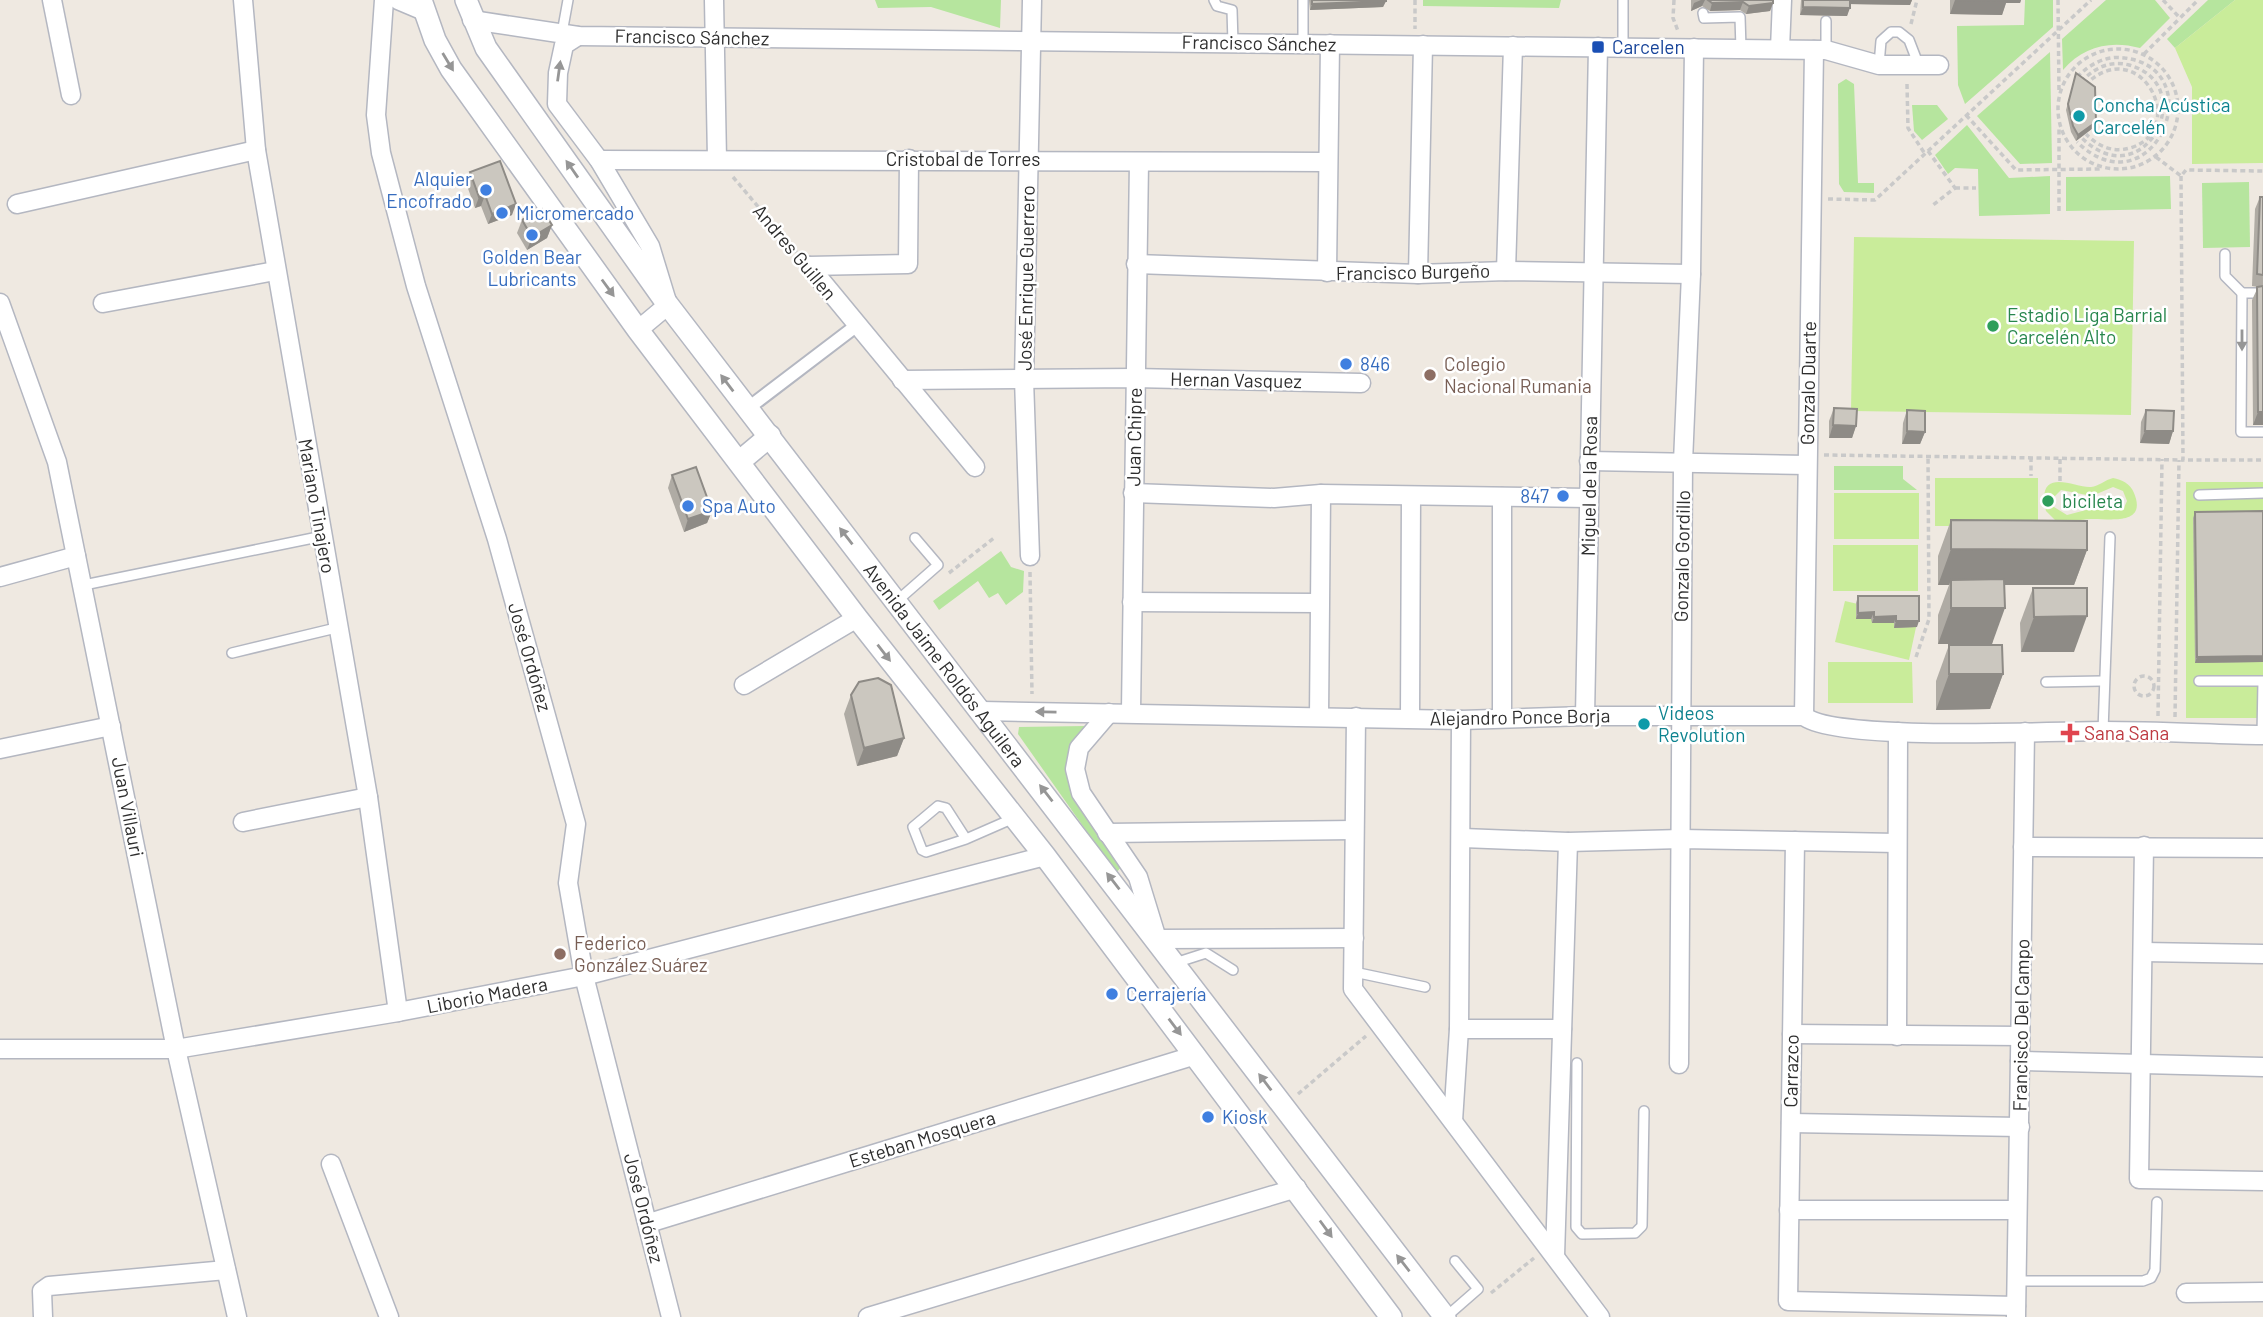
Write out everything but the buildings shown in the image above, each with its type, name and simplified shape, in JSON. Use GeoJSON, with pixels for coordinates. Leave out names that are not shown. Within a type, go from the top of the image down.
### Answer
{"type":"FeatureCollection","features":[{"type":"Feature","properties":{"kind":"street"},"geometry":{"type":"LineString","coordinates":[[52,0],[71,95]]}},
{"type":"Feature","properties":{"kind":"street","name":"Mariano Tinajero"},"geometry":{"type":"LineString","coordinates":[[243,0],[256,150],[323,536],[336,628],[368,797],[398,1012]]}},
{"type":"Feature","properties":{"kind":"street","name":"José Ordóñez"},"geometry":{"type":"LineString","coordinates":[[384,0],[376,115],[381,153],[415,286],[497,539],[576,824],[568,883],[584,976],[671,1317]]}},
{"type":"Feature","properties":{"kind":"street"},"geometry":{"type":"LineString","coordinates":[[398,0],[422,5],[451,69],[638,330],[857,618],[1045,856],[1297,1188],[1391,1317]]}},
{"type":"Feature","properties":{"kind":"street"},"geometry":{"type":"LineString","coordinates":[[714,0],[717,159]]}},
{"type":"Feature","properties":{"kind":"street","name":"José Enrique Guerrero"},"geometry":{"type":"LineString","coordinates":[[1030,556],[1024,379],[1032,0]]}},
{"type":"Feature","properties":{"kind":"street"},"geometry":{"type":"LineString","coordinates":[[1780,49],[1782,0]]}},
{"type":"Feature","properties":{"kind":"street","name":"Francisco Sánchez"},"geometry":{"type":"LineString","coordinates":[[469,10],[570,34],[1780,49],[1820,50],[1878,65],[1939,65]]}},
{"type":"Feature","properties":{"kind":"street","name":"Avenida Jaime Roldós Aguilera"},"geometry":{"type":"LineString","coordinates":[[469,10],[486,48],[668,305],[1445,1317]]}},
{"type":"Feature","properties":{"kind":"street"},"geometry":{"type":"LineString","coordinates":[[570,34],[564,46],[558,72],[557,104],[599,160],[650,246],[668,305],[638,330]]}},
{"type":"Feature","properties":{"kind":"street"},"geometry":{"type":"LineString","coordinates":[[1327,272],[1326,162],[1330,44]]}},
{"type":"Feature","properties":{"kind":"street"},"geometry":{"type":"LineString","coordinates":[[1418,274],[1419,45]]}},
{"type":"Feature","properties":{"kind":"street"},"geometry":{"type":"LineString","coordinates":[[1506,271],[1513,46]]}},
{"type":"Feature","properties":{"kind":"street","name":"Miguel de la Rosa"},"geometry":{"type":"LineString","coordinates":[[1585,716],[1598,47]]}},
{"type":"Feature","properties":{"kind":"street","name":"Gonzalo Gordillo"},"geometry":{"type":"LineString","coordinates":[[1679,1064],[1683,462],[1691,274],[1694,48]]}},
{"type":"Feature","properties":{"kind":"street","name":"Gonzalo Duarte"},"geometry":{"type":"LineString","coordinates":[[1804,716],[1812,198],[1820,50]]}},
{"type":"Feature","properties":{"kind":"street"},"geometry":{"type":"LineString","coordinates":[[17,204],[256,150]]}},
{"type":"Feature","properties":{"kind":"street"},"geometry":{"type":"LineString","coordinates":[[809,267],[908,264],[909,159]]}},
{"type":"Feature","properties":{"kind":"street","name":"Cristobal de Torres"},"geometry":{"type":"LineString","coordinates":[[599,160],[1028,159],[1326,162]]}},
{"type":"Feature","properties":{"kind":"street","name":"Juan Chipre"},"geometry":{"type":"LineString","coordinates":[[1131,711],[1139,162]]}},
{"type":"Feature","properties":{"kind":"street","name":"Francisco Burgeño"},"geometry":{"type":"LineString","coordinates":[[1136,264],[1418,274],[1506,271],[1691,274]]}},
{"type":"Feature","properties":{"kind":"street","name":"Andres Guillen"},"geometry":{"type":"LineString","coordinates":[[809,267],[975,467]]}},
{"type":"Feature","properties":{"kind":"street"},"geometry":{"type":"LineString","coordinates":[[103,303],[275,271]]}},
{"type":"Feature","properties":{"kind":"street","name":"Juan Villauri"},"geometry":{"type":"LineString","coordinates":[[0,303],[57,462],[176,1049],[237,1317]]}},
{"type":"Feature","properties":{"kind":"street"},"geometry":{"type":"LineString","coordinates":[[747,409],[856,326]]}},
{"type":"Feature","properties":{"kind":"street","name":"Hernan Vasquez"},"geometry":{"type":"LineString","coordinates":[[902,380],[1135,378],[1361,383]]}},
{"type":"Feature","properties":{"kind":"street"},"geometry":{"type":"LineString","coordinates":[[739,462],[769,436]]}},
{"type":"Feature","properties":{"kind":"street"},"geometry":{"type":"LineString","coordinates":[[1590,461],[1807,460]]}},
{"type":"Feature","properties":{"kind":"street"},"geometry":{"type":"LineString","coordinates":[[1133,493],[1274,499],[1321,494],[1588,498]]}},
{"type":"Feature","properties":{"kind":"street"},"geometry":{"type":"LineString","coordinates":[[1319,716],[1321,494]]}},
{"type":"Feature","properties":{"kind":"street"},"geometry":{"type":"LineString","coordinates":[[1410,496],[1410,718]]}},
{"type":"Feature","properties":{"kind":"street"},"geometry":{"type":"LineString","coordinates":[[1502,497],[1502,718]]}},
{"type":"Feature","properties":{"kind":"street"},"geometry":{"type":"LineString","coordinates":[[0,577],[76,556]]}},
{"type":"Feature","properties":{"kind":"street"},"geometry":{"type":"LineString","coordinates":[[1132,602],[1319,603]]}},
{"type":"Feature","properties":{"kind":"street"},"geometry":{"type":"LineString","coordinates":[[744,685],[857,618]]}},
{"type":"Feature","properties":{"kind":"street","name":"Alejandro Ponce Borja"},"geometry":{"type":"LineString","coordinates":[[982,711],[1131,711],[1461,719],[1804,716],[1823,726],[1898,732],[2103,731],[2262,735]]}},
{"type":"Feature","properties":{"kind":"street"},"geometry":{"type":"LineString","coordinates":[[1109,713],[1079,748],[1074,769],[1081,793],[1138,877],[1157,939],[1354,939]]}},
{"type":"Feature","properties":{"kind":"street"},"geometry":{"type":"LineString","coordinates":[[1356,718],[1353,830],[1354,980],[1380,1024],[1600,1317]]}},
{"type":"Feature","properties":{"kind":"street"},"geometry":{"type":"LineString","coordinates":[[1453,1121],[1460,1029],[1463,838],[1461,719]]}},
{"type":"Feature","properties":{"kind":"street"},"geometry":{"type":"LineString","coordinates":[[0,749],[111,726]]}},
{"type":"Feature","properties":{"kind":"street"},"geometry":{"type":"LineString","coordinates":[[1897,1037],[1898,732]]}},
{"type":"Feature","properties":{"kind":"street","name":"Francisco Del Campo"},"geometry":{"type":"LineString","coordinates":[[2016,1312],[2025,732]]}},
{"type":"Feature","properties":{"kind":"street"},"geometry":{"type":"LineString","coordinates":[[243,822],[368,797]]}},
{"type":"Feature","properties":{"kind":"street"},"geometry":{"type":"LineString","coordinates":[[1107,833],[1353,830]]}},
{"type":"Feature","properties":{"kind":"street"},"geometry":{"type":"LineString","coordinates":[[1463,838],[1568,842],[1681,839],[1897,843]]}},
{"type":"Feature","properties":{"kind":"street","name":"Carrazco"},"geometry":{"type":"LineString","coordinates":[[1795,841],[1788,1301],[2016,1312]]}},
{"type":"Feature","properties":{"kind":"street"},"geometry":{"type":"LineString","coordinates":[[1551,1251],[1568,842]]}},
{"type":"Feature","properties":{"kind":"street"},"geometry":{"type":"LineString","coordinates":[[2144,846],[2139,1179],[2263,1181]]}},
{"type":"Feature","properties":{"kind":"street"},"geometry":{"type":"LineString","coordinates":[[2023,847],[2263,848]]}},
{"type":"Feature","properties":{"kind":"street","name":"Liborio Madera"},"geometry":{"type":"LineString","coordinates":[[0,1049],[176,1049],[398,1012],[584,976],[1045,856]]}},
{"type":"Feature","properties":{"kind":"street"},"geometry":{"type":"LineString","coordinates":[[2143,952],[2263,954]]}},
{"type":"Feature","properties":{"kind":"street"},"geometry":{"type":"LineString","coordinates":[[1460,1029],[1562,1029]]}},
{"type":"Feature","properties":{"kind":"street"},"geometry":{"type":"LineString","coordinates":[[1792,1034],[2020,1036]]}},
{"type":"Feature","properties":{"kind":"street","name":"Esteban Mosquera"},"geometry":{"type":"LineString","coordinates":[[649,1223],[1196,1055]]}},
{"type":"Feature","properties":{"kind":"street"},"geometry":{"type":"LineString","coordinates":[[2020,1061],[2263,1067]]}},
{"type":"Feature","properties":{"kind":"street"},"geometry":{"type":"LineString","coordinates":[[1791,1123],[2020,1127]]}},
{"type":"Feature","properties":{"kind":"street"},"geometry":{"type":"LineString","coordinates":[[331,1164],[389,1317]]}},
{"type":"Feature","properties":{"kind":"street"},"geometry":{"type":"LineString","coordinates":[[868,1317],[1297,1188]]}},
{"type":"Feature","properties":{"kind":"street"},"geometry":{"type":"LineString","coordinates":[[1789,1210],[2017,1210]]}},
{"type":"Feature","properties":{"kind":"street"},"geometry":{"type":"LineString","coordinates":[[43,1317],[42,1291],[49,1286],[226,1270]]}},
{"type":"Feature","properties":{"kind":"street"},"geometry":{"type":"LineString","coordinates":[[2186,1293],[2263,1292]]}},
{"type":"Feature","properties":{"kind":"lane"},"geometry":{"type":"LineString","coordinates":[[568,0],[570,34]]}},
{"type":"Feature","properties":{"kind":"lane"},"geometry":{"type":"LineString","coordinates":[[1214,0],[1217,6],[1232,10],[1233,43]]}},
{"type":"Feature","properties":{"kind":"lane"},"geometry":{"type":"LineString","coordinates":[[1303,0],[1303,44]]}},
{"type":"Feature","properties":{"kind":"lane"},"geometry":{"type":"LineString","coordinates":[[1623,0],[1623,47]]}},
{"type":"Feature","properties":{"kind":"lane"},"geometry":{"type":"LineString","coordinates":[[1703,13],[1704,18],[1740,17],[1741,49]]}},
{"type":"Feature","properties":{"kind":"lane"},"geometry":{"type":"LineString","coordinates":[[1820,50],[1826,21]]}},
{"type":"Feature","properties":{"kind":"lane"},"geometry":{"type":"LineString","coordinates":[[1878,65],[1881,41],[1885,35],[1899,32],[1909,40],[1913,66]]}},
{"type":"Feature","properties":{"kind":"lane"},"geometry":{"type":"LineString","coordinates":[[2225,254],[2225,276],[2242,293],[2263,293]]}},
{"type":"Feature","properties":{"kind":"lane"},"geometry":{"type":"LineString","coordinates":[[2242,293],[2241,432],[2263,432]]}},
{"type":"Feature","properties":{"kind":"lane"},"geometry":{"type":"LineString","coordinates":[[2199,495],[2263,494]]}},
{"type":"Feature","properties":{"kind":"lane"},"geometry":{"type":"LineString","coordinates":[[84,585],[323,536]]}},
{"type":"Feature","properties":{"kind":"lane"},"geometry":{"type":"LineString","coordinates":[[2103,731],[2102,681],[2108,662],[2110,537]]}},
{"type":"Feature","properties":{"kind":"lane"},"geometry":{"type":"LineString","coordinates":[[897,601],[937,565],[915,538]]}},
{"type":"Feature","properties":{"kind":"lane"},"geometry":{"type":"LineString","coordinates":[[232,653],[336,628]]}},
{"type":"Feature","properties":{"kind":"lane"},"geometry":{"type":"LineString","coordinates":[[2046,682],[2102,681]]}},
{"type":"Feature","properties":{"kind":"lane"},"geometry":{"type":"LineString","coordinates":[[2199,681],[2263,681],[2262,735]]}},
{"type":"Feature","properties":{"kind":"lane"},"geometry":{"type":"LineString","coordinates":[[966,839],[943,806],[913,827],[922,850],[926,852],[966,839],[1015,818]]}},
{"type":"Feature","properties":{"kind":"lane"},"geometry":{"type":"LineString","coordinates":[[1175,963],[1206,953],[1233,970]]}},
{"type":"Feature","properties":{"kind":"lane"},"geometry":{"type":"LineString","coordinates":[[1354,980],[1424,987]]}},
{"type":"Feature","properties":{"kind":"lane"},"geometry":{"type":"LineString","coordinates":[[1577,1063],[1576,1227],[1582,1234],[1634,1234],[1642,1226],[1644,1111]]}},
{"type":"Feature","properties":{"kind":"lane"},"geometry":{"type":"LineString","coordinates":[[2016,1281],[2143,1281],[2151,1278],[2155,1269],[2157,1202]]}},
{"type":"Feature","properties":{"kind":"lane"},"geometry":{"type":"LineString","coordinates":[[1445,1317],[1478,1289],[1455,1261]]}},
{"type":"Feature","properties":{"kind":"path"},"geometry":{"type":"LineString","coordinates":[[1415,0],[1419,45]]}},
{"type":"Feature","properties":{"kind":"path"},"geometry":{"type":"LineString","coordinates":[[1909,40],[1917,0]]}},
{"type":"Feature","properties":{"kind":"path"},"geometry":{"type":"LineString","coordinates":[[2057,0],[2059,211]]}},
{"type":"Feature","properties":{"kind":"path"},"geometry":{"type":"LineString","coordinates":[[1812,198],[1875,200],[2091,0]]}},
{"type":"Feature","properties":{"kind":"path"},"geometry":{"type":"LineString","coordinates":[[2163,0],[2180,18]]}},
{"type":"Feature","properties":{"kind":"path"},"geometry":{"type":"LineString","coordinates":[[2143,54],[2198,0]]}},
{"type":"Feature","properties":{"kind":"path"},"geometry":{"type":"LineString","coordinates":[[1966,116],[2016,170],[2132,169],[2156,157],[2172,135],[2178,109],[2177,95],[2165,71],[2143,54],[2117,48],[2091,55],[2070,72],[2059,97]]}},
{"type":"Feature","properties":{"kind":"path"},"geometry":{"type":"LineString","coordinates":[[2077,142],[2096,157],[2130,160],[2141,156],[2159,142],[2168,121],[2169,109],[2168,97],[2158,76],[2150,68],[2129,58],[2106,59],[2095,63],[2081,82],[2100,73],[2126,70],[2149,84],[2158,109],[2149,134],[2127,149],[2101,146],[2084,136]]}},
{"type":"Feature","properties":{"kind":"path"},"geometry":{"type":"LineString","coordinates":[[1913,66],[1908,128],[1955,188]]}},
{"type":"Feature","properties":{"kind":"path"},"geometry":{"type":"LineString","coordinates":[[2059,124],[2071,148],[2081,158],[2105,169]]}},
{"type":"Feature","properties":{"kind":"path"},"geometry":{"type":"LineString","coordinates":[[2156,157],[2181,176]]}},
{"type":"Feature","properties":{"kind":"path","name":"Andres Guillen"},"geometry":{"type":"LineString","coordinates":[[717,159],[809,267]]}},
{"type":"Feature","properties":{"kind":"path"},"geometry":{"type":"LineString","coordinates":[[2166,733],[2181,460],[2181,176],[2186,170],[2263,171]]}},
{"type":"Feature","properties":{"kind":"path"},"geometry":{"type":"LineString","coordinates":[[1933,205],[1955,188],[1976,188]]}},
{"type":"Feature","properties":{"kind":"path"},"geometry":{"type":"LineString","coordinates":[[1807,460],[1928,456],[2263,460]]}},
{"type":"Feature","properties":{"kind":"path"},"geometry":{"type":"LineString","coordinates":[[1916,657],[1929,619],[1928,456]]}},
{"type":"Feature","properties":{"kind":"path"},"geometry":{"type":"LineString","coordinates":[[2031,457],[2031,476]]}},
{"type":"Feature","properties":{"kind":"path"},"geometry":{"type":"LineString","coordinates":[[2060,458],[2060,481]]}},
{"type":"Feature","properties":{"kind":"path"},"geometry":{"type":"LineString","coordinates":[[2162,459],[2157,686],[2166,733]]}},
{"type":"Feature","properties":{"kind":"path"},"geometry":{"type":"LineString","coordinates":[[1030,556],[1032,711]]}},
{"type":"Feature","properties":{"kind":"path"},"geometry":{"type":"LineString","coordinates":[[2144,675],[2157,686],[2150,695],[2145,696],[2135,691],[2134,686],[2136,680],[2144,675]]}},
{"type":"Feature","properties":{"kind":"path"},"geometry":{"type":"LineString","coordinates":[[1283,1107],[1380,1024]]}},
{"type":"Feature","properties":{"kind":"path"},"geometry":{"type":"LineString","coordinates":[[1484,1299],[1551,1251]]}},
{"type":"Feature","properties":{"kind":"green space"},"geometry":{"type":"Polygon","coordinates":[[[875,0],[1001,0],[1000,28],[931,7],[878,8],[875,0]]]}},
{"type":"Feature","properties":{"kind":"green space"},"geometry":{"type":"Polygon","coordinates":[[[1423,0],[1561,0],[1559,8],[1423,6],[1423,0]]]}},
{"type":"Feature","properties":{"kind":"green space"},"geometry":{"type":"Polygon","coordinates":[[[2025,0],[2053,0],[2053,27],[1965,104],[1958,85],[1957,26],[2024,25],[2025,0]]]}},
{"type":"Feature","properties":{"kind":"green space"},"geometry":{"type":"Polygon","coordinates":[[[2106,0],[2155,0],[2170,18],[2140,48],[2119,45],[2098,47],[2079,55],[2063,70],[2062,39],[2106,0]]]}},
{"type":"Feature","properties":{"kind":"green space"},"geometry":{"type":"Polygon","coordinates":[[[2208,0],[2235,0],[2175,48],[2167,39],[2208,0]]]}},
{"type":"Feature","properties":{"kind":"green space"},"geometry":{"type":"Polygon","coordinates":[[[2235,0],[2263,0],[2263,163],[2192,164],[2192,87],[2175,48],[2235,0]]]}},
{"type":"Feature","properties":{"kind":"green space"},"geometry":{"type":"Polygon","coordinates":[[[2050,52],[2052,163],[2020,164],[1977,116],[2050,52]]]}},
{"type":"Feature","properties":{"kind":"green space"},"geometry":{"type":"Polygon","coordinates":[[[1846,79],[1854,84],[1858,183],[1874,183],[1874,193],[1844,192],[1839,184],[1838,84],[1846,79]]]}},
{"type":"Feature","properties":{"kind":"green space"},"geometry":{"type":"Polygon","coordinates":[[[1912,105],[1937,105],[1948,119],[1922,140],[1914,131],[1912,105]]]}},
{"type":"Feature","properties":{"kind":"green space"},"geometry":{"type":"Polygon","coordinates":[[[1967,125],[2009,178],[2050,176],[2050,214],[1979,216],[1978,169],[1955,168],[1948,174],[1935,155],[1967,125]]]}},
{"type":"Feature","properties":{"kind":"green space"},"geometry":{"type":"Polygon","coordinates":[[[2170,176],[2171,209],[2066,211],[2066,177],[2170,176]]]}},
{"type":"Feature","properties":{"kind":"green space"},"geometry":{"type":"Polygon","coordinates":[[[2249,182],[2250,247],[2203,248],[2202,183],[2249,182]]]}},
{"type":"Feature","properties":{"kind":"green space","name":"Estadio Liga Barrial Carcelén Alto"},"geometry":{"type":"Polygon","coordinates":[[[1854,237],[2134,241],[2131,415],[1851,411],[1854,237]]]}},
{"type":"Feature","properties":{"kind":"green space"},"geometry":{"type":"Polygon","coordinates":[[[1834,466],[1903,466],[1903,479],[1917,490],[1834,490],[1834,466]]]}},
{"type":"Feature","properties":{"kind":"green space"},"geometry":{"type":"Polygon","coordinates":[[[1935,478],[2038,478],[2038,526],[1935,526],[1935,478]]]}},
{"type":"Feature","properties":{"kind":"green space","name":"bicileta"},"geometry":{"type":"Polygon","coordinates":[[[2113,478],[2128,484],[2134,493],[2137,504],[2131,516],[2058,523],[2046,511],[2044,497],[2046,488],[2052,483],[2091,487],[2113,478]],[[2113,487],[2092,496],[2061,490],[2054,497],[2054,507],[2067,515],[2086,510],[2123,510],[2127,501],[2123,491],[2113,487]]]}},
{"type":"Feature","properties":{"kind":"green space"},"geometry":{"type":"Polygon","coordinates":[[[2186,482],[2263,482],[2263,718],[2186,718],[2186,482]]]}},
{"type":"Feature","properties":{"kind":"green space"},"geometry":{"type":"Polygon","coordinates":[[[1834,493],[1919,493],[1919,539],[1834,539],[1834,493]]]}},
{"type":"Feature","properties":{"kind":"green space"},"geometry":{"type":"Polygon","coordinates":[[[1833,545],[1918,545],[1918,591],[1833,591],[1833,545]]]}},
{"type":"Feature","properties":{"kind":"green space"},"geometry":{"type":"Polygon","coordinates":[[[1001,551],[1011,567],[1024,571],[1023,592],[1006,605],[998,593],[989,598],[978,581],[939,610],[933,601],[1001,551]]]}},
{"type":"Feature","properties":{"kind":"green space"},"geometry":{"type":"Polygon","coordinates":[[[1845,601],[1918,618],[1909,660],[1835,642],[1845,601]]]}},
{"type":"Feature","properties":{"kind":"green space"},"geometry":{"type":"Polygon","coordinates":[[[1828,662],[1912,662],[1913,703],[1828,703],[1828,662]]]}},
{"type":"Feature","properties":{"kind":"green space"},"geometry":{"type":"Polygon","coordinates":[[[1085,726],[1071,744],[1068,768],[1122,866],[1116,873],[1018,734],[1019,727],[1085,726]]]}},
{"type":"Feature","properties":{"kind":"place","name":"Carcelen"},"geometry":{"type":"Point","coordinates":[1598,47]}},
{"type":"Feature","properties":{"kind":"place","name":"Concha Acústica Carcelén"},"geometry":{"type":"Point","coordinates":[2079,116]}},
{"type":"Feature","properties":{"kind":"place","name":"Alquier Encofrado"},"geometry":{"type":"Point","coordinates":[486,190]}},
{"type":"Feature","properties":{"kind":"place","name":"Micromercado"},"geometry":{"type":"Point","coordinates":[502,213]}},
{"type":"Feature","properties":{"kind":"place","name":"Golden Bear Lubricants"},"geometry":{"type":"Point","coordinates":[532,235]}},
{"type":"Feature","properties":{"kind":"place","name":"Estadio Liga Barrial Carcelén Alto"},"geometry":{"type":"Point","coordinates":[1993,326]}},
{"type":"Feature","properties":{"kind":"place","name":"846"},"geometry":{"type":"Point","coordinates":[1346,364]}},
{"type":"Feature","properties":{"kind":"place","name":"Colegio Nacional Rumania"},"geometry":{"type":"Point","coordinates":[1430,375]}},
{"type":"Feature","properties":{"kind":"place","name":"847"},"geometry":{"type":"Point","coordinates":[1563,496]}},
{"type":"Feature","properties":{"kind":"place","name":"bicileta"},"geometry":{"type":"Point","coordinates":[2048,501]}},
{"type":"Feature","properties":{"kind":"place","name":"Spa Auto"},"geometry":{"type":"Point","coordinates":[688,506]}},
{"type":"Feature","properties":{"kind":"place","name":"Videos Revolution"},"geometry":{"type":"Point","coordinates":[1644,724]}},
{"type":"Feature","properties":{"kind":"place","name":"Sana Sana"},"geometry":{"type":"Point","coordinates":[2070,733]}},
{"type":"Feature","properties":{"kind":"place","name":"Federico González Suárez"},"geometry":{"type":"Point","coordinates":[560,954]}},
{"type":"Feature","properties":{"kind":"place","name":"Cerrajería"},"geometry":{"type":"Point","coordinates":[1112,994]}},
{"type":"Feature","properties":{"kind":"place","name":"Kiosk"},"geometry":{"type":"Point","coordinates":[1208,1117]}}]}
